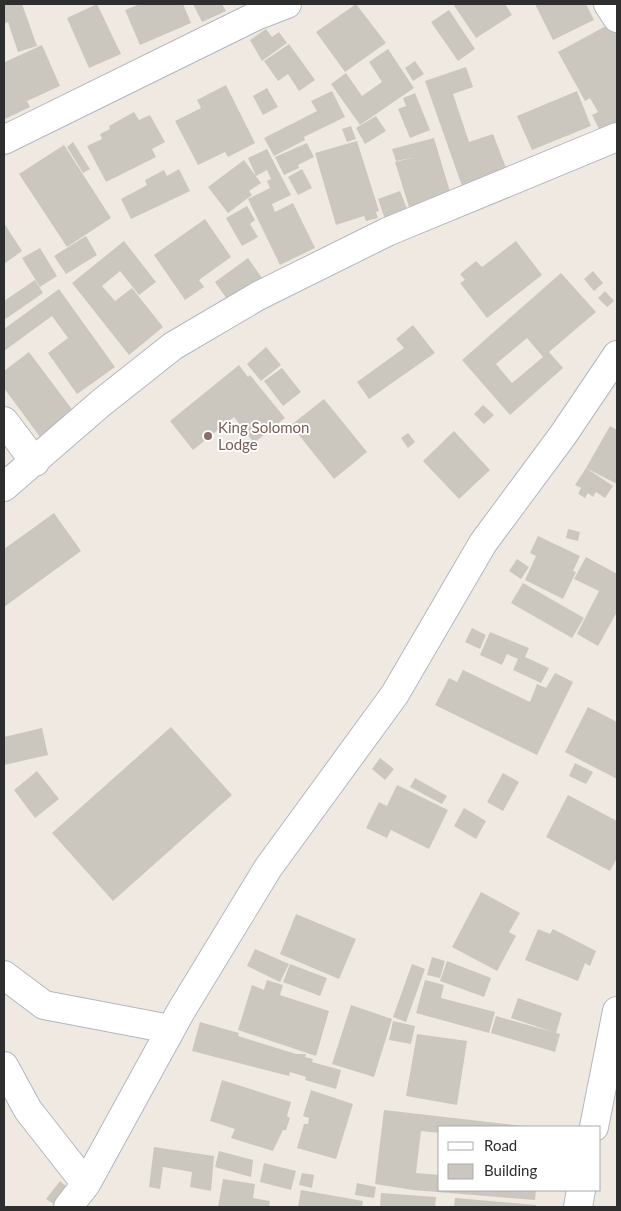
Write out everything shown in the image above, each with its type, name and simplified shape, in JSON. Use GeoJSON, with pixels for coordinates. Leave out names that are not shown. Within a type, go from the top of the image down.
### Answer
{"type":"FeatureCollection","features":[{"type":"Feature","properties":{"kind":"street"},"geometry":{"type":"LineString","coordinates":[[4,140],[256,16],[287,4]]}},
{"type":"Feature","properties":{"kind":"street"},"geometry":{"type":"LineString","coordinates":[[608,4],[617,18]]}},
{"type":"Feature","properties":{"kind":"street"},"geometry":{"type":"LineString","coordinates":[[4,487],[101,403],[173,346],[258,296],[387,232],[617,137]]}},
{"type":"Feature","properties":{"kind":"street"},"geometry":{"type":"LineString","coordinates":[[68,1207],[86,1184],[170,1029],[268,868],[395,694],[483,543],[563,435],[617,355]]}},
{"type":"Feature","properties":{"kind":"street"},"geometry":{"type":"LineString","coordinates":[[4,422],[35,462]]}},
{"type":"Feature","properties":{"kind":"street"},"geometry":{"type":"LineString","coordinates":[[4,975],[44,1004],[170,1029]]}},
{"type":"Feature","properties":{"kind":"street"},"geometry":{"type":"LineString","coordinates":[[594,1126],[617,1011]]}},
{"type":"Feature","properties":{"kind":"street"},"geometry":{"type":"LineString","coordinates":[[4,1066],[28,1110],[86,1184]]}},
{"type":"Feature","properties":{"kind":"street"},"geometry":{"type":"LineString","coordinates":[[578,1207],[581,1191]]}},
{"type":"Feature","properties":{"kind":"building"},"geometry":{"type":"Polygon","coordinates":[[[4,4],[22,4],[37,46],[18,52],[8,22],[4,24],[4,4]]]}},
{"type":"Feature","properties":{"kind":"building"},"geometry":{"type":"Polygon","coordinates":[[[97,4],[121,54],[89,68],[67,18],[97,4]]]}},
{"type":"Feature","properties":{"kind":"building"},"geometry":{"type":"Polygon","coordinates":[[[140,4],[183,4],[191,23],[140,45],[125,10],[140,4]]]}},
{"type":"Feature","properties":{"kind":"building"},"geometry":{"type":"Polygon","coordinates":[[[193,4],[222,4],[226,11],[202,22],[193,4]]]}},
{"type":"Feature","properties":{"kind":"building"},"geometry":{"type":"Polygon","coordinates":[[[356,4],[386,43],[345,72],[316,32],[356,4]]]}},
{"type":"Feature","properties":{"kind":"building"},"geometry":{"type":"Polygon","coordinates":[[[453,4],[505,4],[512,15],[476,38],[453,4]]]}},
{"type":"Feature","properties":{"kind":"building"},"geometry":{"type":"Polygon","coordinates":[[[535,4],[586,4],[594,20],[553,40],[535,4]]]}},
{"type":"Feature","properties":{"kind":"building"},"geometry":{"type":"Polygon","coordinates":[[[449,10],[475,49],[458,61],[431,22],[449,10]]]}},
{"type":"Feature","properties":{"kind":"building"},"geometry":{"type":"Polygon","coordinates":[[[615,21],[617,26],[617,125],[601,133],[592,115],[598,112],[590,98],[585,101],[558,52],[615,21]]]}},
{"type":"Feature","properties":{"kind":"building"},"geometry":{"type":"Polygon","coordinates":[[[266,29],[272,37],[279,32],[287,43],[262,61],[250,40],[266,29]]]}},
{"type":"Feature","properties":{"kind":"building"},"geometry":{"type":"Polygon","coordinates":[[[289,44],[315,80],[299,91],[288,74],[278,81],[264,61],[289,44]]]}},
{"type":"Feature","properties":{"kind":"building"},"geometry":{"type":"Polygon","coordinates":[[[42,45],[60,86],[27,101],[30,107],[5,119],[5,62],[42,45]]]}},
{"type":"Feature","properties":{"kind":"building"},"geometry":{"type":"Polygon","coordinates":[[[388,49],[414,88],[360,125],[331,84],[346,73],[362,96],[382,82],[369,62],[388,49]]]}},
{"type":"Feature","properties":{"kind":"building"},"geometry":{"type":"Polygon","coordinates":[[[415,61],[424,74],[413,81],[405,68],[415,61]]]}},
{"type":"Feature","properties":{"kind":"building"},"geometry":{"type":"Polygon","coordinates":[[[466,67],[473,87],[453,94],[469,142],[493,134],[508,173],[463,189],[425,81],[466,67]]]}},
{"type":"Feature","properties":{"kind":"building"},"geometry":{"type":"Polygon","coordinates":[[[226,85],[255,143],[228,157],[225,152],[198,165],[175,121],[201,108],[197,100],[226,85]]]}},
{"type":"Feature","properties":{"kind":"building"},"geometry":{"type":"Polygon","coordinates":[[[267,88],[278,107],[263,115],[253,96],[267,88]]]}},
{"type":"Feature","properties":{"kind":"building"},"geometry":{"type":"Polygon","coordinates":[[[332,91],[345,117],[304,137],[305,140],[274,156],[264,138],[317,111],[311,101],[332,91]]]}},
{"type":"Feature","properties":{"kind":"building"},"geometry":{"type":"Polygon","coordinates":[[[577,91],[591,126],[532,150],[517,116],[577,91]]]}},
{"type":"Feature","properties":{"kind":"building"},"geometry":{"type":"Polygon","coordinates":[[[415,93],[430,130],[410,138],[398,109],[406,106],[403,98],[415,93]]]}},
{"type":"Feature","properties":{"kind":"building"},"geometry":{"type":"Polygon","coordinates":[[[134,112],[139,120],[150,115],[165,142],[152,149],[156,157],[106,182],[87,146],[102,139],[100,134],[110,129],[109,126],[134,112]]]}},
{"type":"Feature","properties":{"kind":"building"},"geometry":{"type":"Polygon","coordinates":[[[376,116],[386,131],[365,144],[356,128],[376,116]]]}},
{"type":"Feature","properties":{"kind":"building"},"geometry":{"type":"Polygon","coordinates":[[[351,126],[356,139],[347,142],[342,129],[351,126]]]}},
{"type":"Feature","properties":{"kind":"building"},"geometry":{"type":"Polygon","coordinates":[[[434,138],[451,195],[409,207],[395,162],[412,158],[396,161],[392,149],[434,138]]]}},
{"type":"Feature","properties":{"kind":"building"},"geometry":{"type":"Polygon","coordinates":[[[357,141],[379,211],[376,212],[378,218],[366,221],[364,216],[336,225],[315,153],[357,141]]]}},
{"type":"Feature","properties":{"kind":"building"},"geometry":{"type":"Polygon","coordinates":[[[73,142],[90,169],[83,173],[67,147],[73,142]]]}},
{"type":"Feature","properties":{"kind":"building"},"geometry":{"type":"Polygon","coordinates":[[[307,143],[314,157],[298,165],[299,168],[284,175],[275,157],[307,143]]]}},
{"type":"Feature","properties":{"kind":"building"},"geometry":{"type":"Polygon","coordinates":[[[64,145],[111,218],[67,247],[19,174],[64,145]]]}},
{"type":"Feature","properties":{"kind":"building"},"geometry":{"type":"Polygon","coordinates":[[[267,149],[291,195],[272,204],[275,212],[293,203],[315,248],[280,265],[248,199],[270,188],[267,181],[271,179],[267,170],[256,176],[248,158],[267,149]]]}},
{"type":"Feature","properties":{"kind":"building"},"geometry":{"type":"Polygon","coordinates":[[[244,160],[261,183],[249,191],[252,195],[228,213],[208,187],[244,160]]]}},
{"type":"Feature","properties":{"kind":"building"},"geometry":{"type":"Polygon","coordinates":[[[179,169],[190,191],[131,219],[121,199],[147,185],[145,180],[164,170],[167,176],[179,169]]]}},
{"type":"Feature","properties":{"kind":"building"},"geometry":{"type":"Polygon","coordinates":[[[302,169],[312,188],[298,195],[288,177],[302,169]]]}},
{"type":"Feature","properties":{"kind":"building"},"geometry":{"type":"Polygon","coordinates":[[[400,191],[409,214],[386,222],[378,199],[400,191]]]}},
{"type":"Feature","properties":{"kind":"building"},"geometry":{"type":"Polygon","coordinates":[[[247,206],[255,220],[250,224],[258,237],[242,246],[226,218],[247,206]]]}},
{"type":"Feature","properties":{"kind":"building"},"geometry":{"type":"Polygon","coordinates":[[[205,219],[231,257],[199,280],[204,287],[185,300],[154,255],[205,219]]]}},
{"type":"Feature","properties":{"kind":"building"},"geometry":{"type":"Polygon","coordinates":[[[4,223],[22,251],[4,264],[4,223]]]}},
{"type":"Feature","properties":{"kind":"building"},"geometry":{"type":"Polygon","coordinates":[[[86,236],[97,255],[66,274],[54,256],[86,236]]]}},
{"type":"Feature","properties":{"kind":"building"},"geometry":{"type":"Polygon","coordinates":[[[124,241],[156,282],[139,295],[120,271],[102,286],[115,301],[132,288],[163,327],[129,355],[72,283],[124,241]]]}},
{"type":"Feature","properties":{"kind":"building"},"geometry":{"type":"Polygon","coordinates":[[[516,241],[542,275],[487,318],[460,283],[465,280],[460,274],[476,261],[482,267],[516,241]]]}},
{"type":"Feature","properties":{"kind":"building"},"geometry":{"type":"Polygon","coordinates":[[[40,248],[57,276],[40,287],[22,258],[40,248]]]}},
{"type":"Feature","properties":{"kind":"building"},"geometry":{"type":"Polygon","coordinates":[[[248,258],[262,278],[229,302],[215,282],[248,258]]]}},
{"type":"Feature","properties":{"kind":"building"},"geometry":{"type":"Polygon","coordinates":[[[593,271],[603,283],[594,291],[584,279],[593,271]]]}},
{"type":"Feature","properties":{"kind":"building"},"geometry":{"type":"Polygon","coordinates":[[[561,273],[596,312],[549,352],[563,368],[510,415],[462,360],[561,273]],[[527,338],[496,364],[512,383],[543,357],[527,338]]]}},
{"type":"Feature","properties":{"kind":"building"},"geometry":{"type":"Polygon","coordinates":[[[35,280],[43,293],[4,320],[4,301],[35,280]]]}},
{"type":"Feature","properties":{"kind":"building"},"geometry":{"type":"Polygon","coordinates":[[[59,289],[115,367],[77,394],[48,353],[68,338],[52,316],[4,351],[4,329],[59,289]]]}},
{"type":"Feature","properties":{"kind":"building"},"geometry":{"type":"Polygon","coordinates":[[[605,291],[614,301],[607,307],[598,298],[605,291]]]}},
{"type":"Feature","properties":{"kind":"building"},"geometry":{"type":"Polygon","coordinates":[[[413,325],[435,353],[369,399],[357,382],[404,348],[396,339],[413,325]]]}},
{"type":"Feature","properties":{"kind":"building"},"geometry":{"type":"Polygon","coordinates":[[[266,347],[281,365],[261,381],[247,364],[266,347]]]}},
{"type":"Feature","properties":{"kind":"building"},"geometry":{"type":"Polygon","coordinates":[[[29,352],[74,412],[40,437],[4,388],[4,371],[29,352]]]}},
{"type":"Feature","properties":{"kind":"building"},"geometry":{"type":"Polygon","coordinates":[[[239,365],[248,377],[250,375],[285,418],[254,443],[234,417],[193,450],[170,421],[239,365]]]}},
{"type":"Feature","properties":{"kind":"building"},"geometry":{"type":"Polygon","coordinates":[[[282,368],[301,392],[283,406],[264,381],[282,368]]]}},
{"type":"Feature","properties":{"kind":"building"},"geometry":{"type":"Polygon","coordinates":[[[324,399],[367,452],[334,479],[291,425],[324,399]]]}},
{"type":"Feature","properties":{"kind":"building"},"geometry":{"type":"Polygon","coordinates":[[[483,405],[494,415],[484,424],[474,414],[483,405]]]}},
{"type":"Feature","properties":{"kind":"building"},"geometry":{"type":"Polygon","coordinates":[[[610,426],[617,430],[617,484],[586,468],[610,426]]]}},
{"type":"Feature","properties":{"kind":"building"},"geometry":{"type":"Polygon","coordinates":[[[454,431],[490,470],[459,499],[423,461],[454,431]]]}},
{"type":"Feature","properties":{"kind":"building"},"geometry":{"type":"Polygon","coordinates":[[[408,433],[415,442],[408,448],[401,438],[408,433]]]}},
{"type":"Feature","properties":{"kind":"building"},"geometry":{"type":"Polygon","coordinates":[[[586,468],[613,486],[605,498],[596,492],[593,497],[588,493],[585,498],[578,494],[581,488],[575,485],[586,468]]]}},
{"type":"Feature","properties":{"kind":"building"},"geometry":{"type":"Polygon","coordinates":[[[54,513],[81,551],[4,607],[4,549],[54,513]]]}},
{"type":"Feature","properties":{"kind":"building"},"geometry":{"type":"Polygon","coordinates":[[[568,529],[580,532],[578,541],[566,538],[568,529]]]}},
{"type":"Feature","properties":{"kind":"building"},"geometry":{"type":"Polygon","coordinates":[[[538,536],[580,556],[573,571],[576,572],[563,599],[525,580],[536,556],[530,553],[538,536]]]}},
{"type":"Feature","properties":{"kind":"building"},"geometry":{"type":"Polygon","coordinates":[[[586,557],[617,574],[617,612],[598,646],[577,634],[599,591],[574,579],[586,557]]]}},
{"type":"Feature","properties":{"kind":"building"},"geometry":{"type":"Polygon","coordinates":[[[517,559],[529,567],[521,579],[509,571],[517,559]]]}},
{"type":"Feature","properties":{"kind":"building"},"geometry":{"type":"Polygon","coordinates":[[[523,583],[584,618],[572,638],[511,603],[523,583]]]}},
{"type":"Feature","properties":{"kind":"building"},"geometry":{"type":"Polygon","coordinates":[[[472,628],[486,635],[480,649],[465,642],[472,628]]]}},
{"type":"Feature","properties":{"kind":"building"},"geometry":{"type":"Polygon","coordinates":[[[490,632],[529,648],[525,657],[549,668],[541,683],[513,670],[518,659],[507,654],[502,665],[480,655],[490,632]]]}},
{"type":"Feature","properties":{"kind":"building"},"geometry":{"type":"Polygon","coordinates":[[[463,670],[530,702],[537,684],[546,688],[555,673],[573,682],[537,755],[435,705],[449,678],[457,682],[463,670]]]}},
{"type":"Feature","properties":{"kind":"building"},"geometry":{"type":"Polygon","coordinates":[[[588,707],[617,722],[617,779],[565,752],[588,707]]]}},
{"type":"Feature","properties":{"kind":"building"},"geometry":{"type":"Polygon","coordinates":[[[171,727],[232,795],[113,901],[52,833],[171,727]]]}},
{"type":"Feature","properties":{"kind":"building"},"geometry":{"type":"Polygon","coordinates":[[[42,728],[48,755],[4,765],[4,737],[42,728]]]}},
{"type":"Feature","properties":{"kind":"building"},"geometry":{"type":"Polygon","coordinates":[[[380,758],[394,769],[385,780],[372,769],[380,758]]]}},
{"type":"Feature","properties":{"kind":"building"},"geometry":{"type":"Polygon","coordinates":[[[575,763],[593,772],[586,784],[569,776],[575,763]]]}},
{"type":"Feature","properties":{"kind":"building"},"geometry":{"type":"Polygon","coordinates":[[[37,771],[59,799],[35,818],[14,790],[37,771]]]}},
{"type":"Feature","properties":{"kind":"building"},"geometry":{"type":"Polygon","coordinates":[[[503,773],[519,782],[503,811],[487,802],[503,773]]]}},
{"type":"Feature","properties":{"kind":"building"},"geometry":{"type":"Polygon","coordinates":[[[415,778],[447,796],[442,804],[410,787],[415,778]]]}},
{"type":"Feature","properties":{"kind":"building"},"geometry":{"type":"Polygon","coordinates":[[[397,785],[448,810],[429,849],[391,830],[387,838],[366,828],[379,802],[387,806],[397,785]]]}},
{"type":"Feature","properties":{"kind":"building"},"geometry":{"type":"Polygon","coordinates":[[[568,795],[617,821],[617,858],[610,871],[546,837],[568,795]]]}},
{"type":"Feature","properties":{"kind":"building"},"geometry":{"type":"Polygon","coordinates":[[[464,808],[486,821],[476,839],[454,826],[464,808]]]}},
{"type":"Feature","properties":{"kind":"building"},"geometry":{"type":"Polygon","coordinates":[[[481,892],[520,913],[509,932],[516,936],[497,971],[452,947],[481,892]]]}},
{"type":"Feature","properties":{"kind":"building"},"geometry":{"type":"Polygon","coordinates":[[[296,914],[356,939],[339,979],[280,954],[296,914]]]}},
{"type":"Feature","properties":{"kind":"building"},"geometry":{"type":"Polygon","coordinates":[[[538,929],[550,934],[553,929],[596,951],[590,966],[585,963],[578,981],[525,960],[538,929]]]}},
{"type":"Feature","properties":{"kind":"building"},"geometry":{"type":"Polygon","coordinates":[[[255,949],[289,964],[280,982],[247,966],[255,949]]]}},
{"type":"Feature","properties":{"kind":"building"},"geometry":{"type":"Polygon","coordinates":[[[432,957],[445,961],[440,978],[427,975],[432,957]]]}},
{"type":"Feature","properties":{"kind":"building"},"geometry":{"type":"Polygon","coordinates":[[[447,961],[491,978],[484,997],[440,981],[447,961]]]}},
{"type":"Feature","properties":{"kind":"building"},"geometry":{"type":"Polygon","coordinates":[[[290,964],[327,978],[320,996],[283,982],[290,964]]]}},
{"type":"Feature","properties":{"kind":"building"},"geometry":{"type":"Polygon","coordinates":[[[412,964],[425,969],[406,1022],[393,1017],[412,964]]]}},
{"type":"Feature","properties":{"kind":"building"},"geometry":{"type":"Polygon","coordinates":[[[267,980],[283,985],[280,995],[329,1011],[316,1056],[238,1030],[252,985],[264,990],[267,980]]]}},
{"type":"Feature","properties":{"kind":"building"},"geometry":{"type":"Polygon","coordinates":[[[425,980],[444,985],[441,998],[495,1012],[489,1033],[416,1013],[425,980]]]}},
{"type":"Feature","properties":{"kind":"building"},"geometry":{"type":"Polygon","coordinates":[[[518,998],[562,1013],[556,1033],[511,1018],[518,998]]]}},
{"type":"Feature","properties":{"kind":"building"},"geometry":{"type":"Polygon","coordinates":[[[351,1005],[392,1019],[374,1077],[332,1064],[351,1005]]]}},
{"type":"Feature","properties":{"kind":"building"},"geometry":{"type":"Polygon","coordinates":[[[496,1016],[560,1034],[555,1052],[491,1033],[496,1016]]]}},
{"type":"Feature","properties":{"kind":"building"},"geometry":{"type":"Polygon","coordinates":[[[393,1021],[415,1026],[411,1044],[389,1040],[393,1021]]]}},
{"type":"Feature","properties":{"kind":"building"},"geometry":{"type":"Polygon","coordinates":[[[200,1022],[239,1033],[238,1036],[296,1054],[306,1054],[305,1057],[313,1059],[312,1062],[341,1070],[336,1089],[305,1080],[306,1077],[290,1072],[289,1076],[192,1051],[200,1022]]]}},
{"type":"Feature","properties":{"kind":"building"},"geometry":{"type":"Polygon","coordinates":[[[417,1034],[467,1041],[457,1105],[406,1096],[417,1034]]]}},
{"type":"Feature","properties":{"kind":"building"},"geometry":{"type":"Polygon","coordinates":[[[222,1080],[291,1102],[287,1116],[290,1118],[286,1130],[283,1130],[273,1151],[231,1138],[235,1129],[210,1121],[222,1080]]]}},
{"type":"Feature","properties":{"kind":"building"},"geometry":{"type":"Polygon","coordinates":[[[311,1090],[353,1104],[336,1159],[297,1148],[304,1124],[308,1124],[309,1118],[303,1116],[311,1090]]]}},
{"type":"Feature","properties":{"kind":"building"},"geometry":{"type":"Polygon","coordinates":[[[384,1110],[523,1126],[438,1126],[438,1133],[421,1131],[416,1173],[438,1175],[438,1191],[536,1191],[535,1200],[413,1190],[375,1184],[384,1110]]]}},
{"type":"Feature","properties":{"kind":"building"},"geometry":{"type":"Polygon","coordinates":[[[154,1147],[214,1156],[211,1191],[190,1187],[192,1172],[163,1167],[160,1189],[149,1187],[154,1147]]]}},
{"type":"Feature","properties":{"kind":"building"},"geometry":{"type":"Polygon","coordinates":[[[219,1151],[253,1160],[251,1177],[215,1167],[219,1151]]]}},
{"type":"Feature","properties":{"kind":"building"},"geometry":{"type":"Polygon","coordinates":[[[264,1163],[296,1171],[291,1190],[260,1182],[264,1163]]]}},
{"type":"Feature","properties":{"kind":"building"},"geometry":{"type":"Polygon","coordinates":[[[302,1173],[314,1175],[312,1188],[299,1185],[302,1173]]]}},
{"type":"Feature","properties":{"kind":"building"},"geometry":{"type":"Polygon","coordinates":[[[223,1179],[255,1184],[253,1198],[270,1201],[269,1207],[218,1207],[223,1179]]]}},
{"type":"Feature","properties":{"kind":"building"},"geometry":{"type":"Polygon","coordinates":[[[60,1181],[72,1191],[58,1207],[46,1199],[60,1181]]]}},
{"type":"Feature","properties":{"kind":"building"},"geometry":{"type":"Polygon","coordinates":[[[357,1183],[376,1187],[374,1198],[355,1195],[357,1183]]]}},
{"type":"Feature","properties":{"kind":"building"},"geometry":{"type":"Polygon","coordinates":[[[301,1190],[363,1201],[362,1207],[298,1207],[301,1190]]]}},
{"type":"Feature","properties":{"kind":"building"},"geometry":{"type":"Polygon","coordinates":[[[381,1193],[436,1197],[435,1207],[380,1207],[381,1193]]]}},
{"type":"Feature","properties":{"kind":"building"},"geometry":{"type":"Polygon","coordinates":[[[455,1198],[536,1205],[536,1207],[454,1207],[455,1198]]]}},
{"type":"Feature","properties":{"kind":"place","name":"King Solomon Lodge"},"geometry":{"type":"Point","coordinates":[208,436]}}]}
